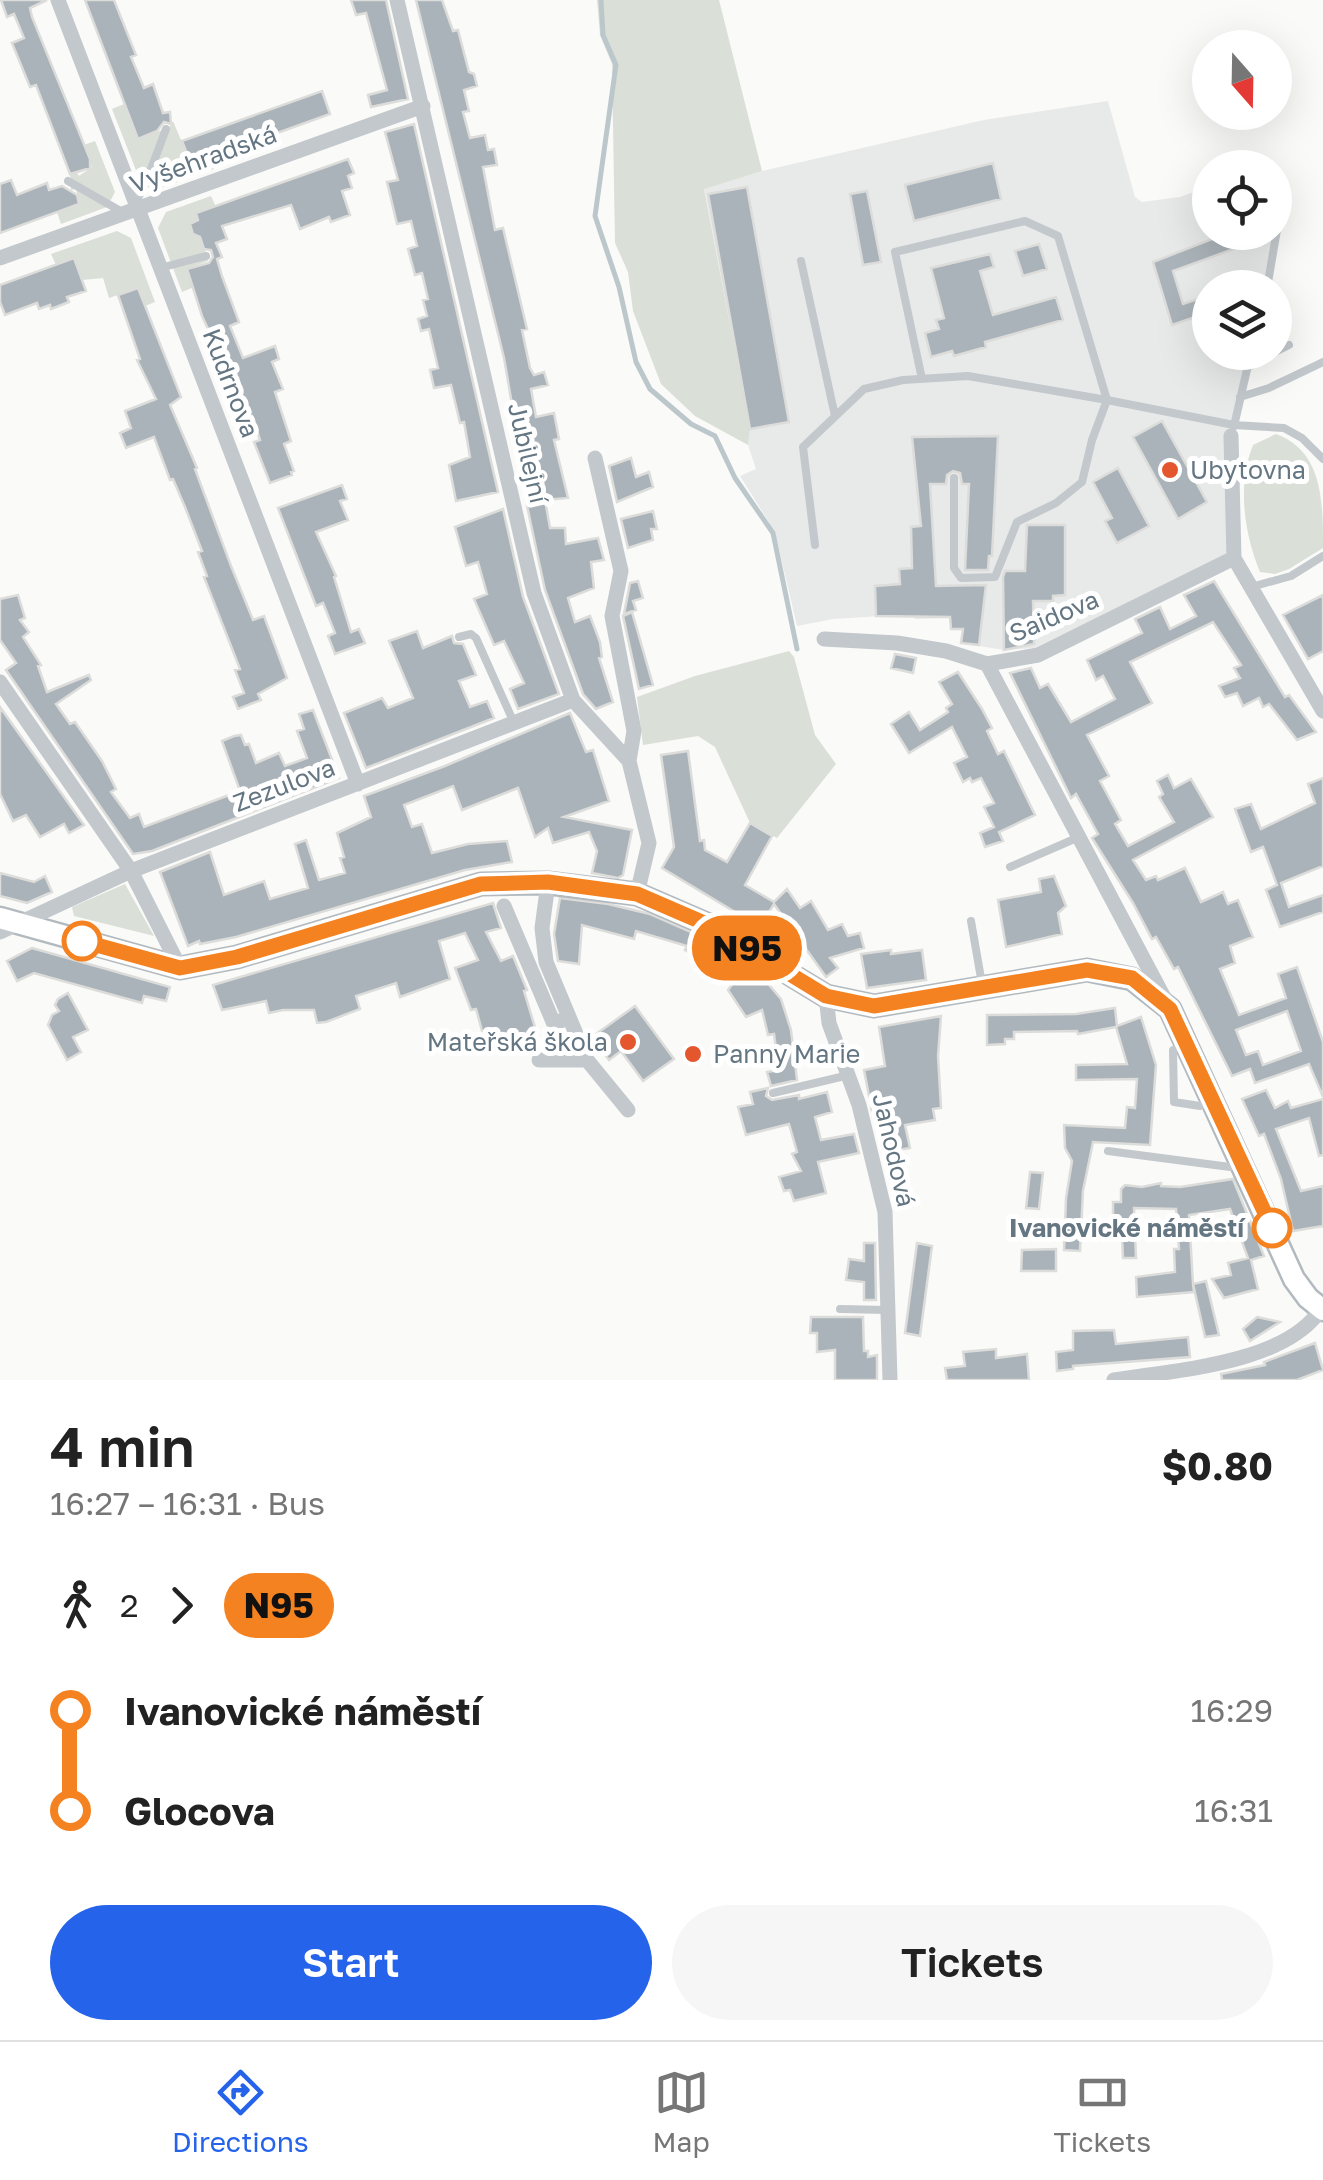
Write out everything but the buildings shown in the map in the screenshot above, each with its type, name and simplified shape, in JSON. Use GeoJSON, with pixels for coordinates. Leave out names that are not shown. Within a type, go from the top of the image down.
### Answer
{"type":"FeatureCollection","features":[{"type":"Feature","properties":{"kind":"main road"},"geometry":{"type":"LineString","coordinates":[[5,924],[180,968],[237,957],[481,884],[548,882],[637,894],[711,926],[826,996],[874,1006],[1087,970],[1132,978],[1170,1009],[1294,1279],[1322,1309]]}},
{"type":"Feature","properties":{"kind":"street","name":"Kudrnova"},"geometry":{"type":"LineString","coordinates":[[58,0],[132,208],[160,268],[358,784]]}},
{"type":"Feature","properties":{"kind":"street","name":"Jubilejní"},"geometry":{"type":"LineString","coordinates":[[397,0],[534,592],[573,700],[629,761],[650,842],[637,894]]}},
{"type":"Feature","properties":{"kind":"street","name":"Vyšehradská"},"geometry":{"type":"LineString","coordinates":[[0,258],[423,106]]}},
{"type":"Feature","properties":{"kind":"street"},"geometry":{"type":"LineString","coordinates":[[1232,431],[1234,558],[1320,700]]}},
{"type":"Feature","properties":{"kind":"street"},"geometry":{"type":"LineString","coordinates":[[595,458],[620,572],[612,616],[634,731],[629,761]]}},
{"type":"Feature","properties":{"kind":"street","name":"Saidova"},"geometry":{"type":"LineString","coordinates":[[824,639],[898,643],[946,651],[987,664],[1038,655],[1234,558]]}},
{"type":"Feature","properties":{"kind":"street"},"geometry":{"type":"LineString","coordinates":[[987,664],[1170,1009]]}},
{"type":"Feature","properties":{"kind":"street"},"geometry":{"type":"LineString","coordinates":[[0,682],[131,870],[180,968]]}},
{"type":"Feature","properties":{"kind":"street","name":"Zezulova"},"geometry":{"type":"LineString","coordinates":[[5,924],[131,870],[573,700]]}},
{"type":"Feature","properties":{"kind":"street"},"geometry":{"type":"LineString","coordinates":[[548,882],[542,928],[546,962],[587,1060],[628,1110]]}},
{"type":"Feature","properties":{"kind":"street"},"geometry":{"type":"LineString","coordinates":[[504,906],[554,1024],[569,1018]]}},
{"type":"Feature","properties":{"kind":"street","name":"Jahodová"},"geometry":{"type":"LineString","coordinates":[[826,996],[829,1023],[849,1075],[885,1212],[890,1380]]}},
{"type":"Feature","properties":{"kind":"street"},"geometry":{"type":"LineString","coordinates":[[539,1060],[587,1060]]}},
{"type":"Feature","properties":{"kind":"street"},"geometry":{"type":"LineString","coordinates":[[1114,1380],[1257,1352],[1303,1330],[1322,1309]]}},
{"type":"Feature","properties":{"kind":"lane"},"geometry":{"type":"LineString","coordinates":[[68,181],[132,208],[166,129]]}},
{"type":"Feature","properties":{"kind":"lane"},"geometry":{"type":"LineString","coordinates":[[922,379],[895,252],[1025,221],[1058,236],[1107,400],[1082,482],[1056,502],[1017,522],[995,577],[962,578],[954,568],[954,478]]}},
{"type":"Feature","properties":{"kind":"lane"},"geometry":{"type":"LineString","coordinates":[[160,268],[206,256]]}},
{"type":"Feature","properties":{"kind":"lane"},"geometry":{"type":"LineString","coordinates":[[801,261],[835,416]]}},
{"type":"Feature","properties":{"kind":"lane"},"geometry":{"type":"LineString","coordinates":[[1240,397],[1323,362]]}},
{"type":"Feature","properties":{"kind":"lane"},"geometry":{"type":"LineString","coordinates":[[1232,431],[1247,370]]}},
{"type":"Feature","properties":{"kind":"lane"},"geometry":{"type":"LineString","coordinates":[[815,545],[803,448],[864,389],[922,379],[968,376],[1181,412],[1232,431],[1284,428],[1302,438],[1323,459]]}},
{"type":"Feature","properties":{"kind":"lane"},"geometry":{"type":"LineString","coordinates":[[1251,587],[1291,576],[1323,556]]}},
{"type":"Feature","properties":{"kind":"lane"},"geometry":{"type":"LineString","coordinates":[[459,637],[471,634],[476,638],[514,723]]}},
{"type":"Feature","properties":{"kind":"lane"},"geometry":{"type":"LineString","coordinates":[[1010,867],[1079,837]]}},
{"type":"Feature","properties":{"kind":"lane"},"geometry":{"type":"LineString","coordinates":[[971,921],[983,988]]}},
{"type":"Feature","properties":{"kind":"lane"},"geometry":{"type":"LineString","coordinates":[[1187,1043],[1173,1050],[1174,1102],[1200,1106],[1214,1100]]}},
{"type":"Feature","properties":{"kind":"lane"},"geometry":{"type":"LineString","coordinates":[[773,1093],[849,1075]]}},
{"type":"Feature","properties":{"kind":"lane"},"geometry":{"type":"LineString","coordinates":[[1108,1151],[1230,1167],[1242,1162]]}},
{"type":"Feature","properties":{"kind":"lane"},"geometry":{"type":"LineString","coordinates":[[840,1310],[888,1310]]}},
{"type":"Feature","properties":{"kind":"shaded area"},"geometry":{"type":"Polygon","coordinates":[[[597,0],[719,0],[762,171],[704,189],[750,429],[748,445],[695,416],[661,384],[633,311],[628,272],[615,243],[612,64],[600,35],[597,0]]]}},
{"type":"Feature","properties":{"kind":"shaded area"},"geometry":{"type":"Polygon","coordinates":[[[1108,101],[1135,197],[1142,202],[1192,193],[1192,250],[1274,250],[1270,270],[1192,270],[1192,370],[1247,370],[1231,436],[1228,555],[1034,648],[1004,650],[961,643],[963,629],[951,629],[950,618],[915,619],[914,614],[833,619],[797,626],[775,532],[740,476],[756,469],[748,445],[750,429],[704,188],[984,120],[1108,101]]]}},
{"type":"Feature","properties":{"kind":"shaded area"},"geometry":{"type":"Polygon","coordinates":[[[124,104],[138,138],[169,128],[173,121],[191,164],[217,154],[222,166],[155,190],[141,183],[112,109],[124,104]]]}},
{"type":"Feature","properties":{"kind":"shaded area"},"geometry":{"type":"Polygon","coordinates":[[[95,141],[115,192],[107,207],[61,224],[57,212],[79,204],[76,189],[71,190],[70,173],[76,171],[79,176],[92,167],[84,145],[95,141]]]}},
{"type":"Feature","properties":{"kind":"shaded area"},"geometry":{"type":"Polygon","coordinates":[[[211,196],[216,207],[196,213],[198,220],[190,224],[194,234],[218,245],[205,250],[208,261],[187,269],[194,287],[182,292],[158,228],[166,212],[211,196]]]}},
{"type":"Feature","properties":{"kind":"shaded area"},"geometry":{"type":"Polygon","coordinates":[[[117,231],[131,238],[155,302],[145,306],[138,288],[109,298],[103,278],[82,280],[74,258],[56,265],[51,254],[117,231]]]}},
{"type":"Feature","properties":{"kind":"shaded area"},"geometry":{"type":"Polygon","coordinates":[[[1276,434],[1292,442],[1312,465],[1321,496],[1323,548],[1275,574],[1260,572],[1250,541],[1244,492],[1253,445],[1276,434]]]}},
{"type":"Feature","properties":{"kind":"shaded area"},"geometry":{"type":"Polygon","coordinates":[[[789,651],[794,657],[815,735],[836,764],[777,838],[750,823],[715,747],[698,736],[643,745],[637,697],[695,676],[789,651]]]}},
{"type":"Feature","properties":{"kind":"shaded area"},"geometry":{"type":"Polygon","coordinates":[[[125,884],[154,936],[74,916],[72,907],[125,884]]]}},
{"type":"Feature","properties":{"kind":"waterway"},"geometry":{"type":"LineString","coordinates":[[601,0],[603,35],[616,65],[595,216],[619,287],[636,362],[650,389],[691,424],[715,436],[735,478],[773,533],[797,649]]}},
{"type":"Feature","properties":{"kind":"bus line","name":"N95"},"geometry":{"type":"LineString","coordinates":[[82,941],[180,968],[237,957],[481,884],[548,882],[637,894],[711,926],[826,996],[874,1006],[1087,970],[1132,978],[1170,1009],[1272,1228]]}},
{"type":"Feature","properties":{"kind":"place","name":"Ubytovna"},"geometry":{"type":"Point","coordinates":[1170,470]}},
{"type":"Feature","properties":{"kind":"place","name":"Mateřská škola"},"geometry":{"type":"Point","coordinates":[628,1042]}},
{"type":"Feature","properties":{"kind":"place","name":"Panny Marie"},"geometry":{"type":"Point","coordinates":[693,1054]}},
{"type":"Feature","properties":{"kind":"place","name":"Ivanovické náměstí"},"geometry":{"type":"Point","coordinates":[1272,1228]}}]}
